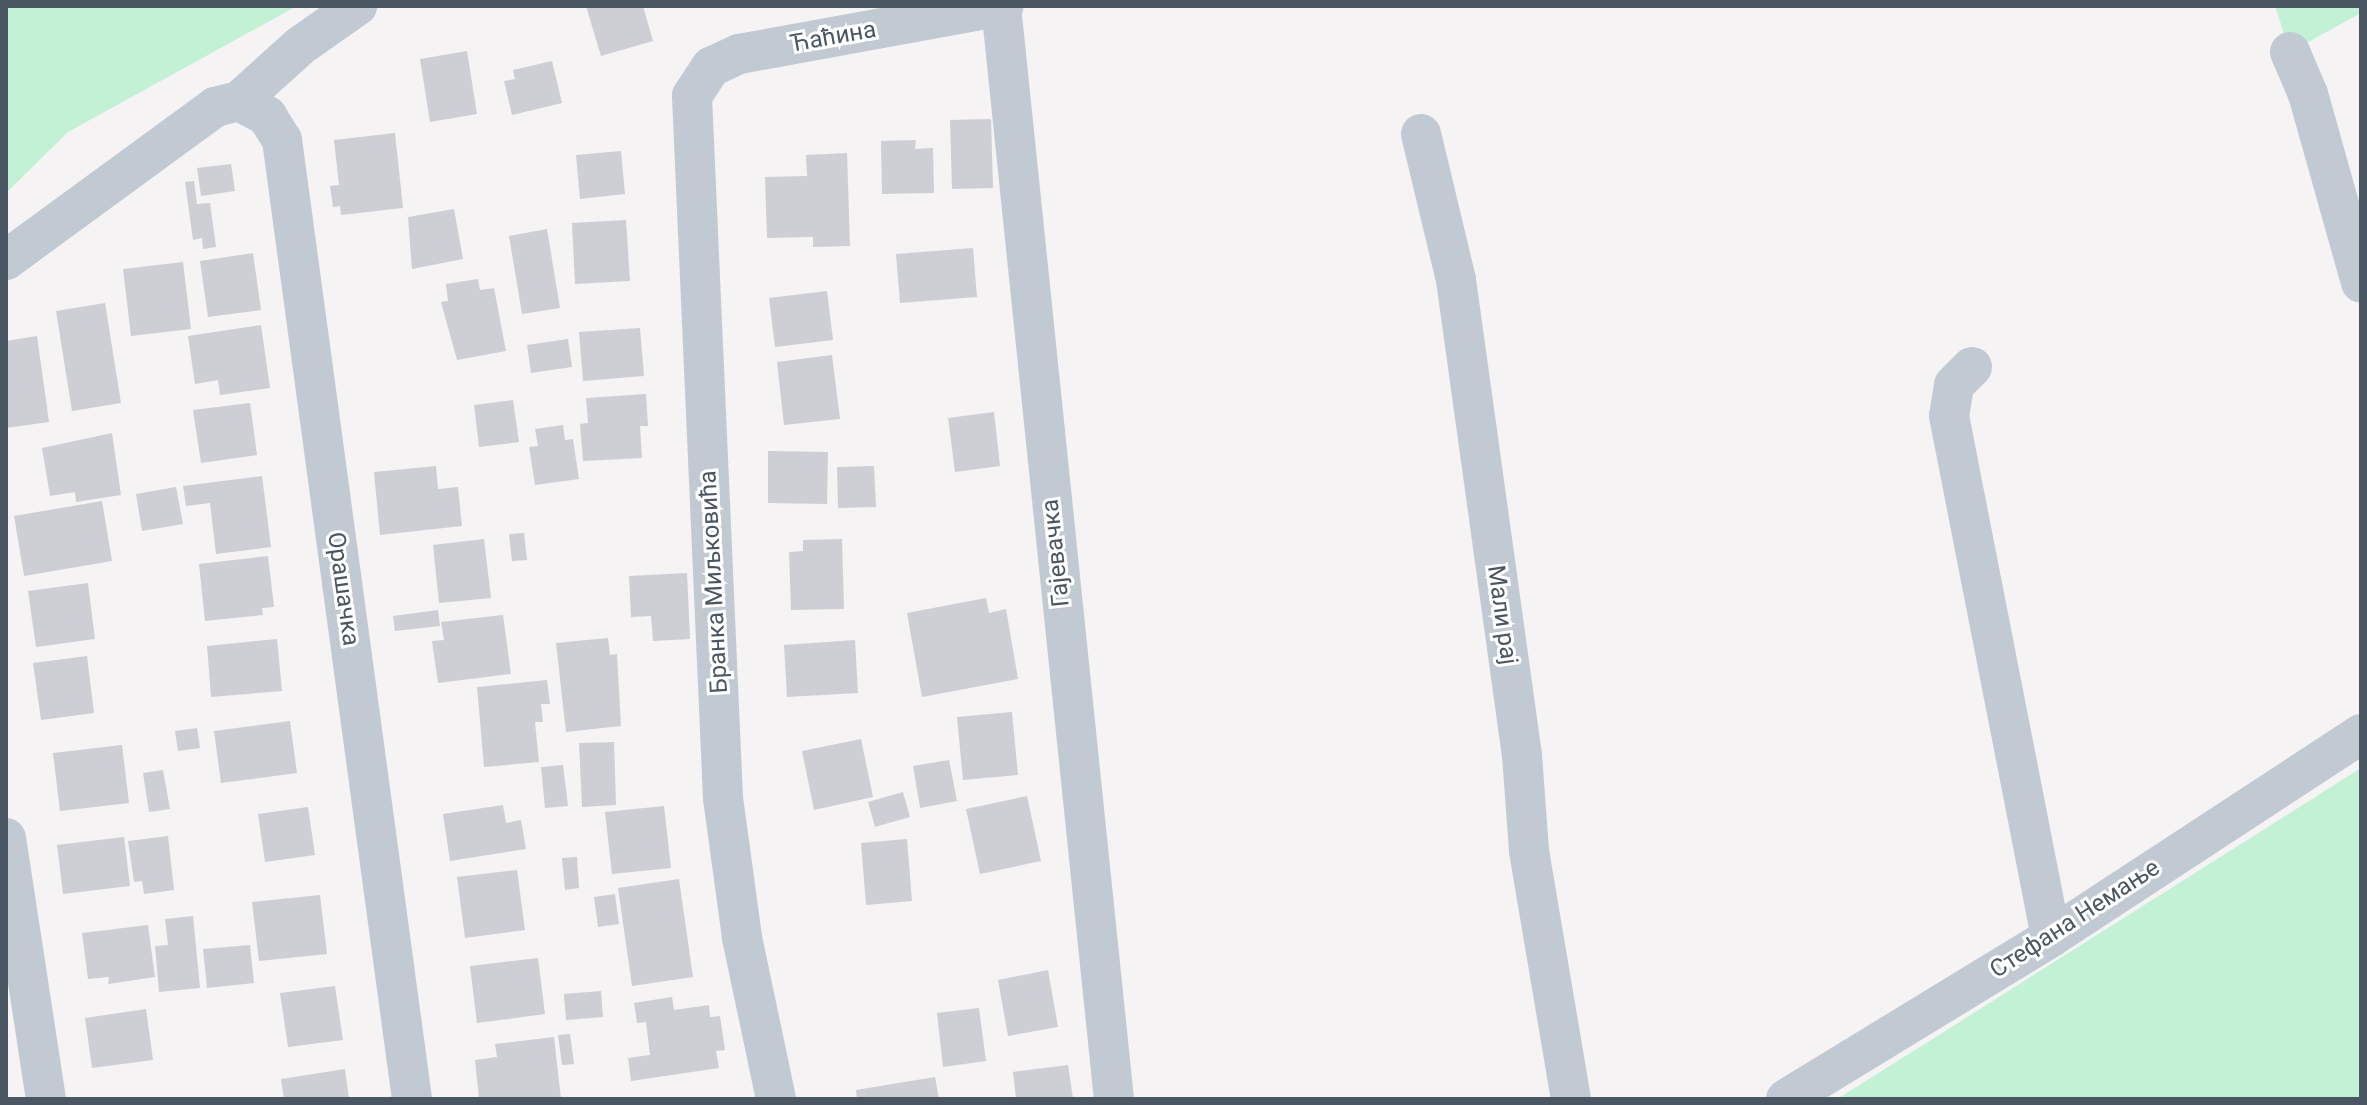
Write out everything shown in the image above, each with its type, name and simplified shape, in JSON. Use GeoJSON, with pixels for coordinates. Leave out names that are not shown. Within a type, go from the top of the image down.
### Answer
{"type":"FeatureCollection","features":[{"type":"Feature","properties":{"kind":"street"},"geometry":{"type":"LineString","coordinates":[[6,260],[207,112],[239,101],[300,46],[357,6]]}},
{"type":"Feature","properties":{"kind":"street","name":"Ћаћина"},"geometry":{"type":"LineString","coordinates":[[711,67],[739,54],[1002,6]]}},
{"type":"Feature","properties":{"kind":"street","name":"Гајевачка"},"geometry":{"type":"LineString","coordinates":[[1002,6],[1114,1099]]}},
{"type":"Feature","properties":{"kind":"street"},"geometry":{"type":"LineString","coordinates":[[2290,52],[2308,94],[2361,283]]}},
{"type":"Feature","properties":{"kind":"street","name":"Бранка Миљковића"},"geometry":{"type":"LineString","coordinates":[[711,67],[692,96],[723,798],[742,937],[776,1099]]}},
{"type":"Feature","properties":{"kind":"street","name":"Орашачка"},"geometry":{"type":"LineString","coordinates":[[239,101],[267,116],[282,140],[412,1099]]}},
{"type":"Feature","properties":{"kind":"street","name":"Мали рај"},"geometry":{"type":"LineString","coordinates":[[1421,134],[1456,280],[1522,755],[1529,851],[1571,1099]]}},
{"type":"Feature","properties":{"kind":"street"},"geometry":{"type":"LineString","coordinates":[[1972,367],[1954,385],[1949,416],[2051,937]]}},
{"type":"Feature","properties":{"kind":"street","name":"Стефана Немање"},"geometry":{"type":"LineString","coordinates":[[1786,1099],[2051,937],[2361,734]]}},
{"type":"Feature","properties":{"kind":"street"},"geometry":{"type":"LineString","coordinates":[[6,838],[46,1099]]}},
{"type":"Feature","properties":{"kind":"green space"},"geometry":{"type":"Polygon","coordinates":[[[6,6],[297,6],[68,132],[6,193],[6,6]]]}},
{"type":"Feature","properties":{"kind":"green space"},"geometry":{"type":"Polygon","coordinates":[[[2275,6],[2361,6],[2361,13],[2290,52],[2275,6]]]}},
{"type":"Feature","properties":{"kind":"green space"},"geometry":{"type":"Polygon","coordinates":[[[2361,768],[2361,1099],[1837,1099],[1912,1052],[2361,768]]]}},
{"type":"Feature","properties":{"kind":"building"},"geometry":{"type":"Polygon","coordinates":[[[586,6],[643,6],[653,41],[601,56],[586,6]]]}},
{"type":"Feature","properties":{"kind":"building"},"geometry":{"type":"Polygon","coordinates":[[[467,51],[477,114],[430,122],[420,59],[467,51]]]}},
{"type":"Feature","properties":{"kind":"building"},"geometry":{"type":"Polygon","coordinates":[[[552,61],[562,103],[512,115],[504,81],[515,79],[513,70],[552,61]]]}},
{"type":"Feature","properties":{"kind":"building"},"geometry":{"type":"Polygon","coordinates":[[[991,119],[993,188],[952,189],[950,120],[991,119]]]}},
{"type":"Feature","properties":{"kind":"building"},"geometry":{"type":"Polygon","coordinates":[[[395,133],[403,208],[341,215],[340,206],[333,207],[330,186],[339,185],[334,140],[395,133]]]}},
{"type":"Feature","properties":{"kind":"building"},"geometry":{"type":"Polygon","coordinates":[[[916,140],[915,149],[933,148],[934,193],[882,194],[881,141],[916,140]]]}},
{"type":"Feature","properties":{"kind":"building"},"geometry":{"type":"Polygon","coordinates":[[[621,151],[625,194],[580,199],[576,155],[621,151]]]}},
{"type":"Feature","properties":{"kind":"building"},"geometry":{"type":"Polygon","coordinates":[[[847,153],[850,246],[813,247],[813,237],[767,238],[765,177],[807,176],[806,155],[847,153]]]}},
{"type":"Feature","properties":{"kind":"building"},"geometry":{"type":"Polygon","coordinates":[[[231,164],[235,191],[201,196],[197,168],[231,164]]]}},
{"type":"Feature","properties":{"kind":"building"},"geometry":{"type":"Polygon","coordinates":[[[194,181],[197,204],[210,203],[216,247],[203,249],[202,238],[193,240],[185,182],[194,181]]]}},
{"type":"Feature","properties":{"kind":"building"},"geometry":{"type":"Polygon","coordinates":[[[454,209],[463,259],[412,269],[408,217],[454,209]]]}},
{"type":"Feature","properties":{"kind":"building"},"geometry":{"type":"Polygon","coordinates":[[[626,220],[630,281],[575,284],[572,223],[626,220]]]}},
{"type":"Feature","properties":{"kind":"building"},"geometry":{"type":"Polygon","coordinates":[[[547,229],[560,308],[522,314],[509,236],[547,229]]]}},
{"type":"Feature","properties":{"kind":"building"},"geometry":{"type":"Polygon","coordinates":[[[973,248],[977,297],[900,303],[896,254],[973,248]]]}},
{"type":"Feature","properties":{"kind":"building"},"geometry":{"type":"Polygon","coordinates":[[[253,253],[261,310],[208,317],[200,261],[253,253]]]}},
{"type":"Feature","properties":{"kind":"building"},"geometry":{"type":"Polygon","coordinates":[[[183,262],[191,329],[131,336],[123,269],[183,262]]]}},
{"type":"Feature","properties":{"kind":"building"},"geometry":{"type":"Polygon","coordinates":[[[478,279],[480,290],[494,288],[506,351],[457,360],[441,302],[448,301],[446,284],[478,279]]]}},
{"type":"Feature","properties":{"kind":"building"},"geometry":{"type":"Polygon","coordinates":[[[827,291],[833,340],[775,347],[769,298],[827,291]]]}},
{"type":"Feature","properties":{"kind":"building"},"geometry":{"type":"Polygon","coordinates":[[[105,303],[121,403],[72,411],[56,311],[105,303]]]}},
{"type":"Feature","properties":{"kind":"building"},"geometry":{"type":"Polygon","coordinates":[[[261,325],[270,388],[220,395],[218,380],[195,384],[188,336],[261,325]]]}},
{"type":"Feature","properties":{"kind":"building"},"geometry":{"type":"Polygon","coordinates":[[[640,328],[644,376],[583,381],[579,332],[640,328]]]}},
{"type":"Feature","properties":{"kind":"building"},"geometry":{"type":"Polygon","coordinates":[[[37,336],[49,422],[6,428],[6,341],[37,336]]]}},
{"type":"Feature","properties":{"kind":"building"},"geometry":{"type":"Polygon","coordinates":[[[568,339],[572,367],[531,373],[527,345],[568,339]]]}},
{"type":"Feature","properties":{"kind":"building"},"geometry":{"type":"Polygon","coordinates":[[[832,355],[840,419],[784,425],[777,362],[832,355]]]}},
{"type":"Feature","properties":{"kind":"building"},"geometry":{"type":"Polygon","coordinates":[[[646,394],[648,426],[640,426],[642,458],[583,461],[580,424],[588,423],[586,398],[646,394]]]}},
{"type":"Feature","properties":{"kind":"building"},"geometry":{"type":"Polygon","coordinates":[[[513,400],[519,442],[479,447],[474,405],[513,400]]]}},
{"type":"Feature","properties":{"kind":"building"},"geometry":{"type":"Polygon","coordinates":[[[250,403],[257,455],[201,463],[193,410],[250,403]]]}},
{"type":"Feature","properties":{"kind":"building"},"geometry":{"type":"Polygon","coordinates":[[[994,412],[1000,466],[955,472],[948,418],[994,412]]]}},
{"type":"Feature","properties":{"kind":"building"},"geometry":{"type":"Polygon","coordinates":[[[563,425],[565,440],[573,439],[579,479],[535,485],[529,447],[538,446],[535,429],[563,425]]]}},
{"type":"Feature","properties":{"kind":"building"},"geometry":{"type":"Polygon","coordinates":[[[112,433],[121,495],[76,502],[75,492],[50,496],[42,448],[112,433]]]}},
{"type":"Feature","properties":{"kind":"building"},"geometry":{"type":"Polygon","coordinates":[[[768,451],[828,452],[827,504],[768,503],[768,451]]]}},
{"type":"Feature","properties":{"kind":"building"},"geometry":{"type":"Polygon","coordinates":[[[436,466],[438,489],[458,487],[462,526],[380,535],[374,472],[436,466]]]}},
{"type":"Feature","properties":{"kind":"building"},"geometry":{"type":"Polygon","coordinates":[[[874,466],[876,507],[838,508],[837,467],[874,466]]]}},
{"type":"Feature","properties":{"kind":"building"},"geometry":{"type":"Polygon","coordinates":[[[262,476],[271,547],[216,554],[210,503],[186,506],[183,486],[262,476]]]}},
{"type":"Feature","properties":{"kind":"building"},"geometry":{"type":"Polygon","coordinates":[[[176,487],[183,524],[142,531],[136,494],[176,487]]]}},
{"type":"Feature","properties":{"kind":"building"},"geometry":{"type":"Polygon","coordinates":[[[102,501],[112,561],[24,576],[14,516],[102,501]]]}},
{"type":"Feature","properties":{"kind":"building"},"geometry":{"type":"Polygon","coordinates":[[[524,533],[527,560],[512,561],[509,534],[524,533]]]}},
{"type":"Feature","properties":{"kind":"building"},"geometry":{"type":"Polygon","coordinates":[[[484,539],[491,598],[439,603],[433,545],[484,539]]]}},
{"type":"Feature","properties":{"kind":"building"},"geometry":{"type":"Polygon","coordinates":[[[842,539],[844,609],[791,610],[789,552],[803,551],[803,540],[842,539]]]}},
{"type":"Feature","properties":{"kind":"building"},"geometry":{"type":"Polygon","coordinates":[[[268,556],[274,607],[262,608],[263,615],[205,621],[199,564],[268,556]]]}},
{"type":"Feature","properties":{"kind":"building"},"geometry":{"type":"Polygon","coordinates":[[[687,573],[690,639],[653,641],[651,616],[631,617],[629,576],[687,573]]]}},
{"type":"Feature","properties":{"kind":"building"},"geometry":{"type":"Polygon","coordinates":[[[88,583],[95,639],[36,647],[28,591],[88,583]]]}},
{"type":"Feature","properties":{"kind":"building"},"geometry":{"type":"Polygon","coordinates":[[[986,598],[989,613],[1006,609],[1018,679],[922,697],[907,613],[986,598]]]}},
{"type":"Feature","properties":{"kind":"building"},"geometry":{"type":"Polygon","coordinates":[[[438,610],[440,626],[395,631],[393,616],[438,610]]]}},
{"type":"Feature","properties":{"kind":"building"},"geometry":{"type":"Polygon","coordinates":[[[503,615],[511,674],[438,683],[432,641],[444,640],[441,622],[503,615]]]}},
{"type":"Feature","properties":{"kind":"building"},"geometry":{"type":"Polygon","coordinates":[[[608,638],[610,655],[617,654],[621,726],[566,732],[556,643],[608,638]]]}},
{"type":"Feature","properties":{"kind":"building"},"geometry":{"type":"Polygon","coordinates":[[[277,639],[282,691],[211,697],[207,646],[277,639]]]}},
{"type":"Feature","properties":{"kind":"building"},"geometry":{"type":"Polygon","coordinates":[[[855,640],[858,693],[787,697],[784,645],[855,640]]]}},
{"type":"Feature","properties":{"kind":"building"},"geometry":{"type":"Polygon","coordinates":[[[87,656],[94,713],[41,720],[33,663],[87,656]]]}},
{"type":"Feature","properties":{"kind":"building"},"geometry":{"type":"Polygon","coordinates":[[[547,680],[550,704],[541,704],[543,722],[535,722],[539,762],[484,767],[477,687],[547,680]]]}},
{"type":"Feature","properties":{"kind":"building"},"geometry":{"type":"Polygon","coordinates":[[[1012,712],[1018,775],[963,780],[957,717],[1012,712]]]}},
{"type":"Feature","properties":{"kind":"building"},"geometry":{"type":"Polygon","coordinates":[[[290,721],[297,773],[221,783],[214,731],[290,721]]]}},
{"type":"Feature","properties":{"kind":"building"},"geometry":{"type":"Polygon","coordinates":[[[197,728],[200,748],[178,751],[175,731],[197,728]]]}},
{"type":"Feature","properties":{"kind":"building"},"geometry":{"type":"Polygon","coordinates":[[[861,739],[873,797],[814,810],[802,751],[861,739]]]}},
{"type":"Feature","properties":{"kind":"building"},"geometry":{"type":"Polygon","coordinates":[[[614,742],[616,805],[582,807],[579,743],[614,742]]]}},
{"type":"Feature","properties":{"kind":"building"},"geometry":{"type":"Polygon","coordinates":[[[122,745],[129,803],[60,811],[53,753],[122,745]]]}},
{"type":"Feature","properties":{"kind":"building"},"geometry":{"type":"Polygon","coordinates":[[[949,760],[957,801],[920,808],[913,766],[949,760]]]}},
{"type":"Feature","properties":{"kind":"building"},"geometry":{"type":"Polygon","coordinates":[[[563,765],[568,806],[545,808],[541,767],[563,765]]]}},
{"type":"Feature","properties":{"kind":"building"},"geometry":{"type":"Polygon","coordinates":[[[163,770],[170,809],[149,812],[143,773],[163,770]]]}},
{"type":"Feature","properties":{"kind":"building"},"geometry":{"type":"Polygon","coordinates":[[[903,792],[910,817],[875,827],[868,802],[903,792]]]}},
{"type":"Feature","properties":{"kind":"building"},"geometry":{"type":"Polygon","coordinates":[[[1027,796],[1041,861],[980,874],[966,809],[1027,796]]]}},
{"type":"Feature","properties":{"kind":"building"},"geometry":{"type":"Polygon","coordinates":[[[503,805],[506,823],[521,820],[526,849],[450,861],[443,814],[503,805]]]}},
{"type":"Feature","properties":{"kind":"building"},"geometry":{"type":"Polygon","coordinates":[[[664,806],[671,868],[612,874],[605,812],[664,806]]]}},
{"type":"Feature","properties":{"kind":"building"},"geometry":{"type":"Polygon","coordinates":[[[308,807],[315,855],[265,862],[258,814],[308,807]]]}},
{"type":"Feature","properties":{"kind":"building"},"geometry":{"type":"Polygon","coordinates":[[[168,836],[174,890],[144,894],[142,881],[134,882],[128,841],[168,836]]]}},
{"type":"Feature","properties":{"kind":"building"},"geometry":{"type":"Polygon","coordinates":[[[124,837],[130,886],[63,894],[57,845],[124,837]]]}},
{"type":"Feature","properties":{"kind":"building"},"geometry":{"type":"Polygon","coordinates":[[[907,839],[912,901],[866,905],[861,843],[907,839]]]}},
{"type":"Feature","properties":{"kind":"building"},"geometry":{"type":"Polygon","coordinates":[[[577,857],[579,888],[565,890],[562,858],[577,857]]]}},
{"type":"Feature","properties":{"kind":"building"},"geometry":{"type":"Polygon","coordinates":[[[517,870],[525,930],[465,938],[457,877],[517,870]]]}},
{"type":"Feature","properties":{"kind":"building"},"geometry":{"type":"Polygon","coordinates":[[[679,879],[693,977],[632,986],[618,888],[679,879]]]}},
{"type":"Feature","properties":{"kind":"building"},"geometry":{"type":"Polygon","coordinates":[[[615,894],[619,924],[598,927],[594,897],[615,894]]]}},
{"type":"Feature","properties":{"kind":"building"},"geometry":{"type":"Polygon","coordinates":[[[320,895],[327,954],[259,961],[252,902],[320,895]]]}},
{"type":"Feature","properties":{"kind":"building"},"geometry":{"type":"Polygon","coordinates":[[[193,916],[200,988],[159,992],[155,946],[168,945],[165,919],[193,916]]]}},
{"type":"Feature","properties":{"kind":"building"},"geometry":{"type":"Polygon","coordinates":[[[148,925],[155,977],[108,984],[109,977],[88,979],[82,933],[148,925]]]}},
{"type":"Feature","properties":{"kind":"building"},"geometry":{"type":"Polygon","coordinates":[[[250,945],[254,983],[207,988],[203,949],[250,945]]]}},
{"type":"Feature","properties":{"kind":"building"},"geometry":{"type":"Polygon","coordinates":[[[538,958],[545,1014],[477,1023],[470,966],[538,958]]]}},
{"type":"Feature","properties":{"kind":"building"},"geometry":{"type":"Polygon","coordinates":[[[1048,970],[1058,1027],[1008,1036],[998,980],[1048,970]]]}},
{"type":"Feature","properties":{"kind":"building"},"geometry":{"type":"Polygon","coordinates":[[[335,986],[343,1040],[288,1047],[280,993],[335,986]]]}},
{"type":"Feature","properties":{"kind":"building"},"geometry":{"type":"Polygon","coordinates":[[[601,991],[603,1017],[566,1020],[564,994],[601,991]]]}},
{"type":"Feature","properties":{"kind":"building"},"geometry":{"type":"Polygon","coordinates":[[[672,997],[674,1010],[709,1005],[710,1017],[720,1016],[725,1050],[716,1051],[719,1068],[631,1081],[628,1058],[650,1055],[646,1022],[637,1023],[634,1003],[672,997]]]}},
{"type":"Feature","properties":{"kind":"building"},"geometry":{"type":"Polygon","coordinates":[[[979,1008],[986,1061],[943,1067],[937,1013],[979,1008]]]}},
{"type":"Feature","properties":{"kind":"building"},"geometry":{"type":"Polygon","coordinates":[[[146,1009],[153,1060],[92,1068],[85,1018],[146,1009]]]}},
{"type":"Feature","properties":{"kind":"building"},"geometry":{"type":"Polygon","coordinates":[[[570,1034],[574,1064],[562,1065],[558,1035],[570,1034]]]}},
{"type":"Feature","properties":{"kind":"building"},"geometry":{"type":"Polygon","coordinates":[[[554,1037],[561,1099],[479,1099],[475,1060],[497,1057],[495,1044],[554,1037]]]}},
{"type":"Feature","properties":{"kind":"building"},"geometry":{"type":"Polygon","coordinates":[[[1068,1065],[1073,1099],[1016,1099],[1013,1072],[1068,1065]]]}},
{"type":"Feature","properties":{"kind":"building"},"geometry":{"type":"Polygon","coordinates":[[[345,1069],[349,1099],[284,1099],[281,1079],[345,1069]]]}},
{"type":"Feature","properties":{"kind":"building"},"geometry":{"type":"Polygon","coordinates":[[[935,1077],[939,1099],[857,1099],[856,1090],[935,1077]]]}}]}
